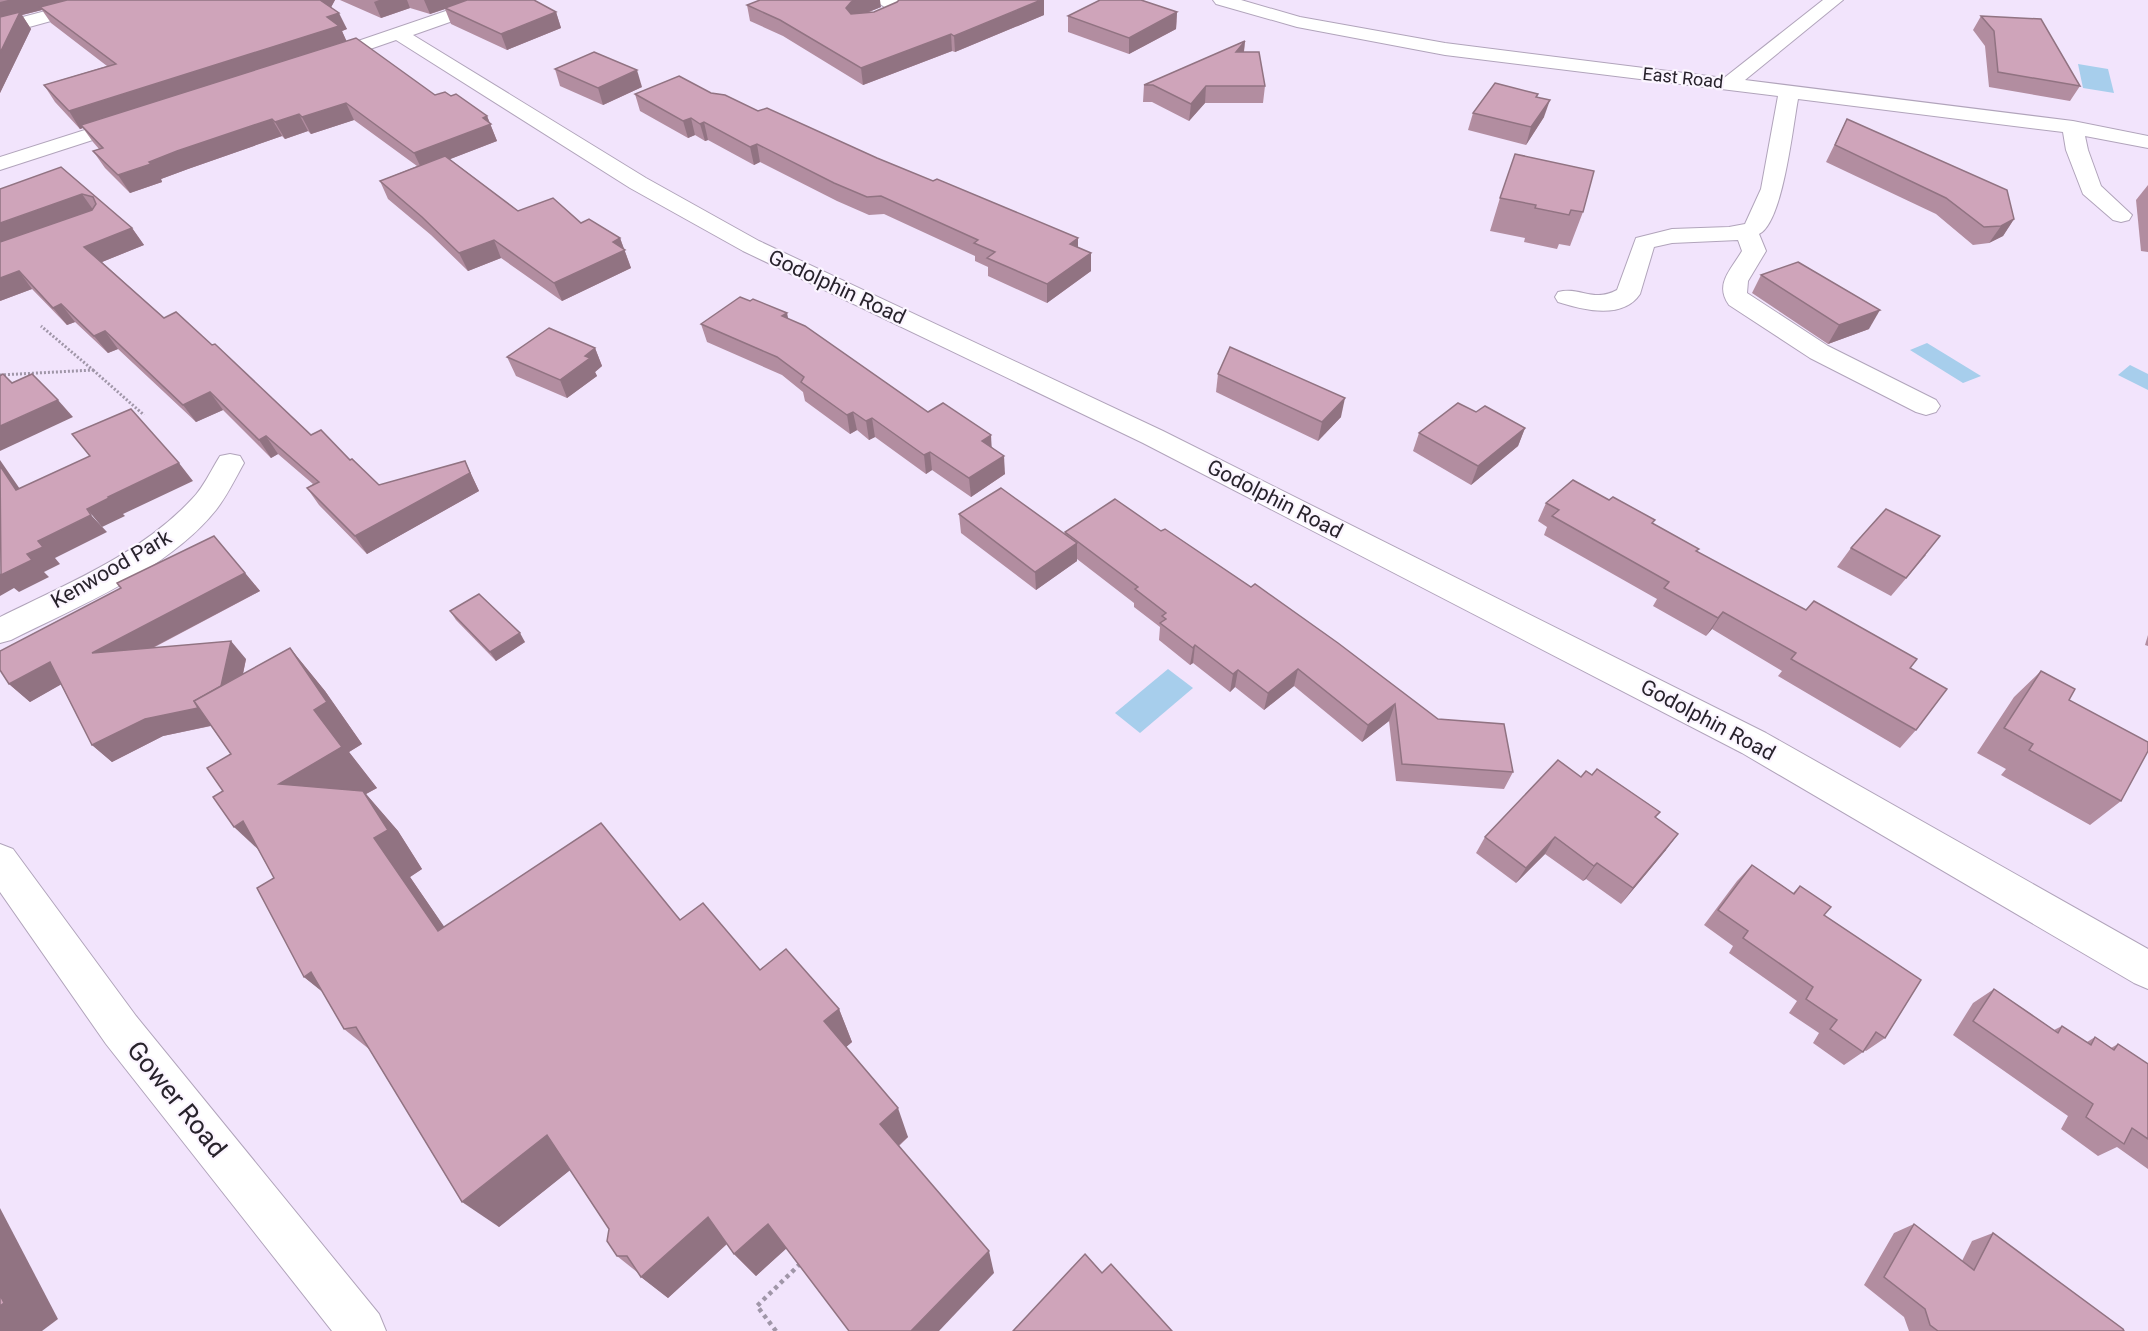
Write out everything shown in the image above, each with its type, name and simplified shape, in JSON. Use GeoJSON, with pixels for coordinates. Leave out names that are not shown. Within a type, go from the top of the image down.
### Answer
{"type":"FeatureCollection","features":[{"type":"Feature","properties":{"kind":"street"},"geometry":{"type":"LineString","coordinates":[[0,29],[107,0]]}},
{"type":"Feature","properties":{"kind":"street"},"geometry":{"type":"LineString","coordinates":[[308,64],[495,0]]}},
{"type":"Feature","properties":{"kind":"street"},"geometry":{"type":"LineString","coordinates":[[860,24],[899,7],[883,0]]}},
{"type":"Feature","properties":{"kind":"street","name":"East Road"},"geometry":{"type":"LineString","coordinates":[[1222,0],[1297,22],[1445,50],[1729,83],[2073,127],[2148,142]]}},
{"type":"Feature","properties":{"kind":"street"},"geometry":{"type":"LineString","coordinates":[[1729,83],[1834,0]]}},
{"type":"Feature","properties":{"kind":"street","name":"Godolphin Road"},"geometry":{"type":"LineString","coordinates":[[399,34],[638,183],[751,246],[1153,437],[1755,743],[2148,970]]}},
{"type":"Feature","properties":{"kind":"street"},"geometry":{"type":"LineString","coordinates":[[1567,297],[1586,303],[1607,305],[1628,294],[1644,243],[1656,237],[1688,233],[1741,234],[1755,228],[1772,189],[1789,91]]}},
{"type":"Feature","properties":{"kind":"street"},"geometry":{"type":"LineString","coordinates":[[0,164],[148,116]]}},
{"type":"Feature","properties":{"kind":"street"},"geometry":{"type":"LineString","coordinates":[[2073,127],[2077,150],[2091,189],[2121,215]]}},
{"type":"Feature","properties":{"kind":"street"},"geometry":{"type":"LineString","coordinates":[[1747,232],[1754,251],[1734,282],[1734,292],[1738,300],[1820,352],[1926,406]]}},
{"type":"Feature","properties":{"kind":"street","name":"Kenwood Park"},"geometry":{"type":"LineString","coordinates":[[0,631],[113,573],[171,536],[204,506],[230,463]]}},
{"type":"Feature","properties":{"kind":"street","name":"Gower Road"},"geometry":{"type":"LineString","coordinates":[[0,861],[121,1030],[362,1331]]}},
{"type":"Feature","properties":{"kind":"path"},"geometry":{"type":"LineString","coordinates":[[41,326],[144,415]]}},
{"type":"Feature","properties":{"kind":"path"},"geometry":{"type":"LineString","coordinates":[[0,375],[93,370]]}},
{"type":"Feature","properties":{"kind":"path"},"geometry":{"type":"LineString","coordinates":[[776,1331],[757,1306],[800,1265]]}},
{"type":"Feature","properties":{"kind":"water"},"geometry":{"type":"Polygon","coordinates":[[[2078,64],[2108,69],[2114,93],[2083,88],[2078,64]]]}},
{"type":"Feature","properties":{"kind":"water"},"geometry":{"type":"Polygon","coordinates":[[[1927,343],[1981,376],[1963,383],[1910,350],[1927,343]]]}},
{"type":"Feature","properties":{"kind":"water"},"geometry":{"type":"Polygon","coordinates":[[[2130,365],[2148,374],[2148,390],[2118,375],[2130,365]]]}},
{"type":"Feature","properties":{"kind":"water"},"geometry":{"type":"Polygon","coordinates":[[[1168,669],[1193,688],[1140,733],[1115,713],[1168,669]]]}},
{"type":"Feature","properties":{"kind":"building"},"geometry":{"type":"Polygon","coordinates":[[[67,0],[320,0],[339,13],[327,17],[339,26],[69,111],[44,85],[116,64],[40,7],[67,0]]]}},
{"type":"Feature","properties":{"kind":"building"},"geometry":{"type":"Polygon","coordinates":[[[467,0],[534,0],[556,12],[501,34],[445,8],[467,0]]]}},
{"type":"Feature","properties":{"kind":"building"},"geometry":{"type":"Polygon","coordinates":[[[760,0],[855,0],[846,8],[851,14],[874,12],[899,0],[1041,0],[954,36],[951,34],[861,68],[780,20],[747,5],[760,0]]]}},
{"type":"Feature","properties":{"kind":"building"},"geometry":{"type":"Polygon","coordinates":[[[1100,0],[1141,0],[1177,12],[1129,38],[1068,16],[1100,0]]]}},
{"type":"Feature","properties":{"kind":"building"},"geometry":{"type":"Polygon","coordinates":[[[20,12],[0,53],[0,17],[20,12]]]}},
{"type":"Feature","properties":{"kind":"building"},"geometry":{"type":"Polygon","coordinates":[[[1981,16],[2041,19],[2080,86],[1998,72],[1994,31],[1981,16]]]}},
{"type":"Feature","properties":{"kind":"building"},"geometry":{"type":"Polygon","coordinates":[[[356,38],[435,95],[445,92],[451,96],[456,94],[487,116],[483,118],[491,124],[414,153],[346,103],[302,117],[299,114],[275,122],[272,119],[177,151],[149,162],[151,164],[118,175],[93,151],[103,148],[81,125],[356,38]]]}},
{"type":"Feature","properties":{"kind":"building"},"geometry":{"type":"Polygon","coordinates":[[[1245,41],[1236,52],[1259,52],[1265,86],[1206,86],[1191,104],[1153,85],[1144,85],[1245,41]]]}},
{"type":"Feature","properties":{"kind":"building"},"geometry":{"type":"Polygon","coordinates":[[[594,52],[637,70],[598,88],[555,69],[594,52]]]}},
{"type":"Feature","properties":{"kind":"building"},"geometry":{"type":"Polygon","coordinates":[[[679,76],[711,93],[725,95],[758,111],[767,108],[877,158],[933,181],[937,179],[1078,238],[1070,244],[1091,253],[1047,284],[987,258],[995,252],[974,243],[978,240],[881,196],[867,197],[834,183],[757,144],[750,147],[704,122],[700,124],[691,118],[683,121],[635,94],[679,76]]]}},
{"type":"Feature","properties":{"kind":"building"},"geometry":{"type":"Polygon","coordinates":[[[1495,83],[1538,94],[1536,97],[1550,100],[1531,127],[1473,113],[1495,83]]]}},
{"type":"Feature","properties":{"kind":"building"},"geometry":{"type":"Polygon","coordinates":[[[1847,119],[2007,190],[2014,219],[2001,226],[1984,227],[1946,198],[1835,145],[1847,119]]]}},
{"type":"Feature","properties":{"kind":"building"},"geometry":{"type":"Polygon","coordinates":[[[1515,154],[1594,171],[1583,212],[1571,210],[1569,215],[1535,208],[1536,205],[1500,198],[1515,154]]]}},
{"type":"Feature","properties":{"kind":"building"},"geometry":{"type":"Polygon","coordinates":[[[445,156],[518,211],[553,198],[581,223],[589,219],[620,238],[613,242],[625,250],[554,283],[494,240],[459,253],[380,181],[445,156]]]}},
{"type":"Feature","properties":{"kind":"building"},"geometry":{"type":"Polygon","coordinates":[[[61,167],[132,228],[84,247],[164,318],[176,312],[212,345],[215,344],[311,435],[321,430],[350,460],[352,459],[379,485],[465,461],[470,473],[355,536],[307,488],[319,482],[266,436],[259,440],[210,392],[183,405],[105,331],[94,336],[61,304],[53,308],[19,271],[0,278],[0,242],[92,210],[96,204],[93,197],[82,194],[0,223],[0,189],[61,167]]]}},
{"type":"Feature","properties":{"kind":"building"},"geometry":{"type":"Polygon","coordinates":[[[1798,262],[1880,310],[1839,325],[1761,275],[1798,262]]]}},
{"type":"Feature","properties":{"kind":"building"},"geometry":{"type":"Polygon","coordinates":[[[740,297],[750,301],[753,299],[787,313],[782,316],[805,326],[928,412],[943,403],[991,435],[982,441],[1004,456],[969,478],[930,452],[924,455],[872,418],[866,421],[853,412],[847,415],[801,382],[804,377],[777,357],[701,324],[740,297]]]}},
{"type":"Feature","properties":{"kind":"building"},"geometry":{"type":"Polygon","coordinates":[[[549,328],[595,348],[585,356],[590,358],[560,380],[507,357],[549,328]]]}},
{"type":"Feature","properties":{"kind":"building"},"geometry":{"type":"Polygon","coordinates":[[[1230,347],[1345,398],[1322,422],[1218,374],[1230,347]]]}},
{"type":"Feature","properties":{"kind":"building"},"geometry":{"type":"Polygon","coordinates":[[[3,374],[12,383],[32,374],[58,400],[0,426],[0,376],[3,374]]]}},
{"type":"Feature","properties":{"kind":"building"},"geometry":{"type":"Polygon","coordinates":[[[1458,403],[1476,412],[1485,406],[1525,428],[1478,466],[1419,433],[1458,403]]]}},
{"type":"Feature","properties":{"kind":"building"},"geometry":{"type":"Polygon","coordinates":[[[131,409],[179,463],[87,509],[91,515],[38,541],[43,547],[27,554],[32,560],[1,575],[0,466],[16,490],[90,456],[72,434],[131,409]]]}},
{"type":"Feature","properties":{"kind":"building"},"geometry":{"type":"Polygon","coordinates":[[[1573,480],[1609,500],[1613,497],[1655,520],[1652,523],[1699,549],[1696,551],[1806,610],[1814,601],[1917,659],[1910,668],[1947,689],[1916,730],[1791,659],[1796,653],[1723,612],[1718,618],[1664,588],[1669,582],[1552,516],[1559,510],[1546,503],[1573,480]]]}},
{"type":"Feature","properties":{"kind":"building"},"geometry":{"type":"Polygon","coordinates":[[[1001,488],[1077,543],[1035,572],[959,514],[1001,488]]]}},
{"type":"Feature","properties":{"kind":"building"},"geometry":{"type":"Polygon","coordinates":[[[1115,499],[1161,531],[1165,529],[1251,587],[1255,584],[1438,719],[1504,724],[1513,772],[1402,764],[1395,704],[1368,725],[1298,669],[1268,693],[1238,670],[1233,674],[1195,645],[1193,648],[1160,623],[1166,619],[1162,616],[1166,613],[1135,589],[1138,587],[1065,532],[1115,499]]]}},
{"type":"Feature","properties":{"kind":"building"},"geometry":{"type":"Polygon","coordinates":[[[1886,509],[1940,536],[1906,578],[1851,548],[1886,509]]]}},
{"type":"Feature","properties":{"kind":"building"},"geometry":{"type":"Polygon","coordinates":[[[214,536],[245,573],[92,653],[231,641],[221,686],[194,701],[198,708],[145,719],[92,745],[50,662],[9,684],[0,670],[0,651],[121,588],[117,583],[214,536]]]}},
{"type":"Feature","properties":{"kind":"building"},"geometry":{"type":"Polygon","coordinates":[[[479,594],[520,633],[490,652],[450,611],[479,594]]]}},
{"type":"Feature","properties":{"kind":"building"},"geometry":{"type":"Polygon","coordinates":[[[290,648],[327,702],[314,710],[342,747],[279,784],[363,791],[388,830],[374,838],[438,931],[601,823],[680,920],[703,903],[760,970],[786,949],[839,1009],[824,1021],[898,1108],[880,1124],[989,1251],[911,1331],[849,1331],[768,1224],[734,1254],[708,1217],[641,1277],[627,1256],[617,1256],[607,1241],[609,1229],[547,1135],[462,1202],[356,1027],[344,1029],[311,972],[304,977],[257,888],[274,878],[243,821],[234,827],[213,797],[223,791],[207,768],[231,754],[194,701],[290,648]]]}},
{"type":"Feature","properties":{"kind":"building"},"geometry":{"type":"Polygon","coordinates":[[[2041,671],[2075,689],[2069,700],[2148,742],[2148,751],[2121,801],[2029,750],[2033,744],[2004,728],[2041,671]]]}},
{"type":"Feature","properties":{"kind":"building"},"geometry":{"type":"Polygon","coordinates":[[[1558,760],[1581,777],[1586,771],[1592,775],[1597,769],[1660,812],[1655,817],[1678,834],[1633,888],[1597,863],[1594,866],[1555,837],[1526,868],[1485,837],[1558,760]]]}},
{"type":"Feature","properties":{"kind":"building"},"geometry":{"type":"Polygon","coordinates":[[[1752,865],[1794,894],[1800,886],[1831,907],[1824,915],[1921,980],[1885,1038],[1876,1032],[1863,1052],[1830,1029],[1837,1020],[1806,999],[1813,987],[1743,938],[1748,931],[1718,910],[1752,865]]]}},
{"type":"Feature","properties":{"kind":"building"},"geometry":{"type":"Polygon","coordinates":[[[1994,989],[2058,1033],[2062,1026],[2091,1045],[2095,1037],[2114,1050],[2118,1044],[2148,1064],[2148,1139],[2132,1128],[2124,1144],[2086,1117],[2093,1104],[1973,1021],[1994,989]]]}},
{"type":"Feature","properties":{"kind":"building"},"geometry":{"type":"Polygon","coordinates":[[[1914,1224],[1974,1270],[1993,1233],[2124,1331],[1938,1331],[1930,1325],[1925,1309],[1884,1277],[1914,1224]]]}},
{"type":"Feature","properties":{"kind":"building"},"geometry":{"type":"Polygon","coordinates":[[[1085,1254],[1102,1273],[1111,1264],[1172,1331],[1013,1331],[1085,1254]]]}}]}
